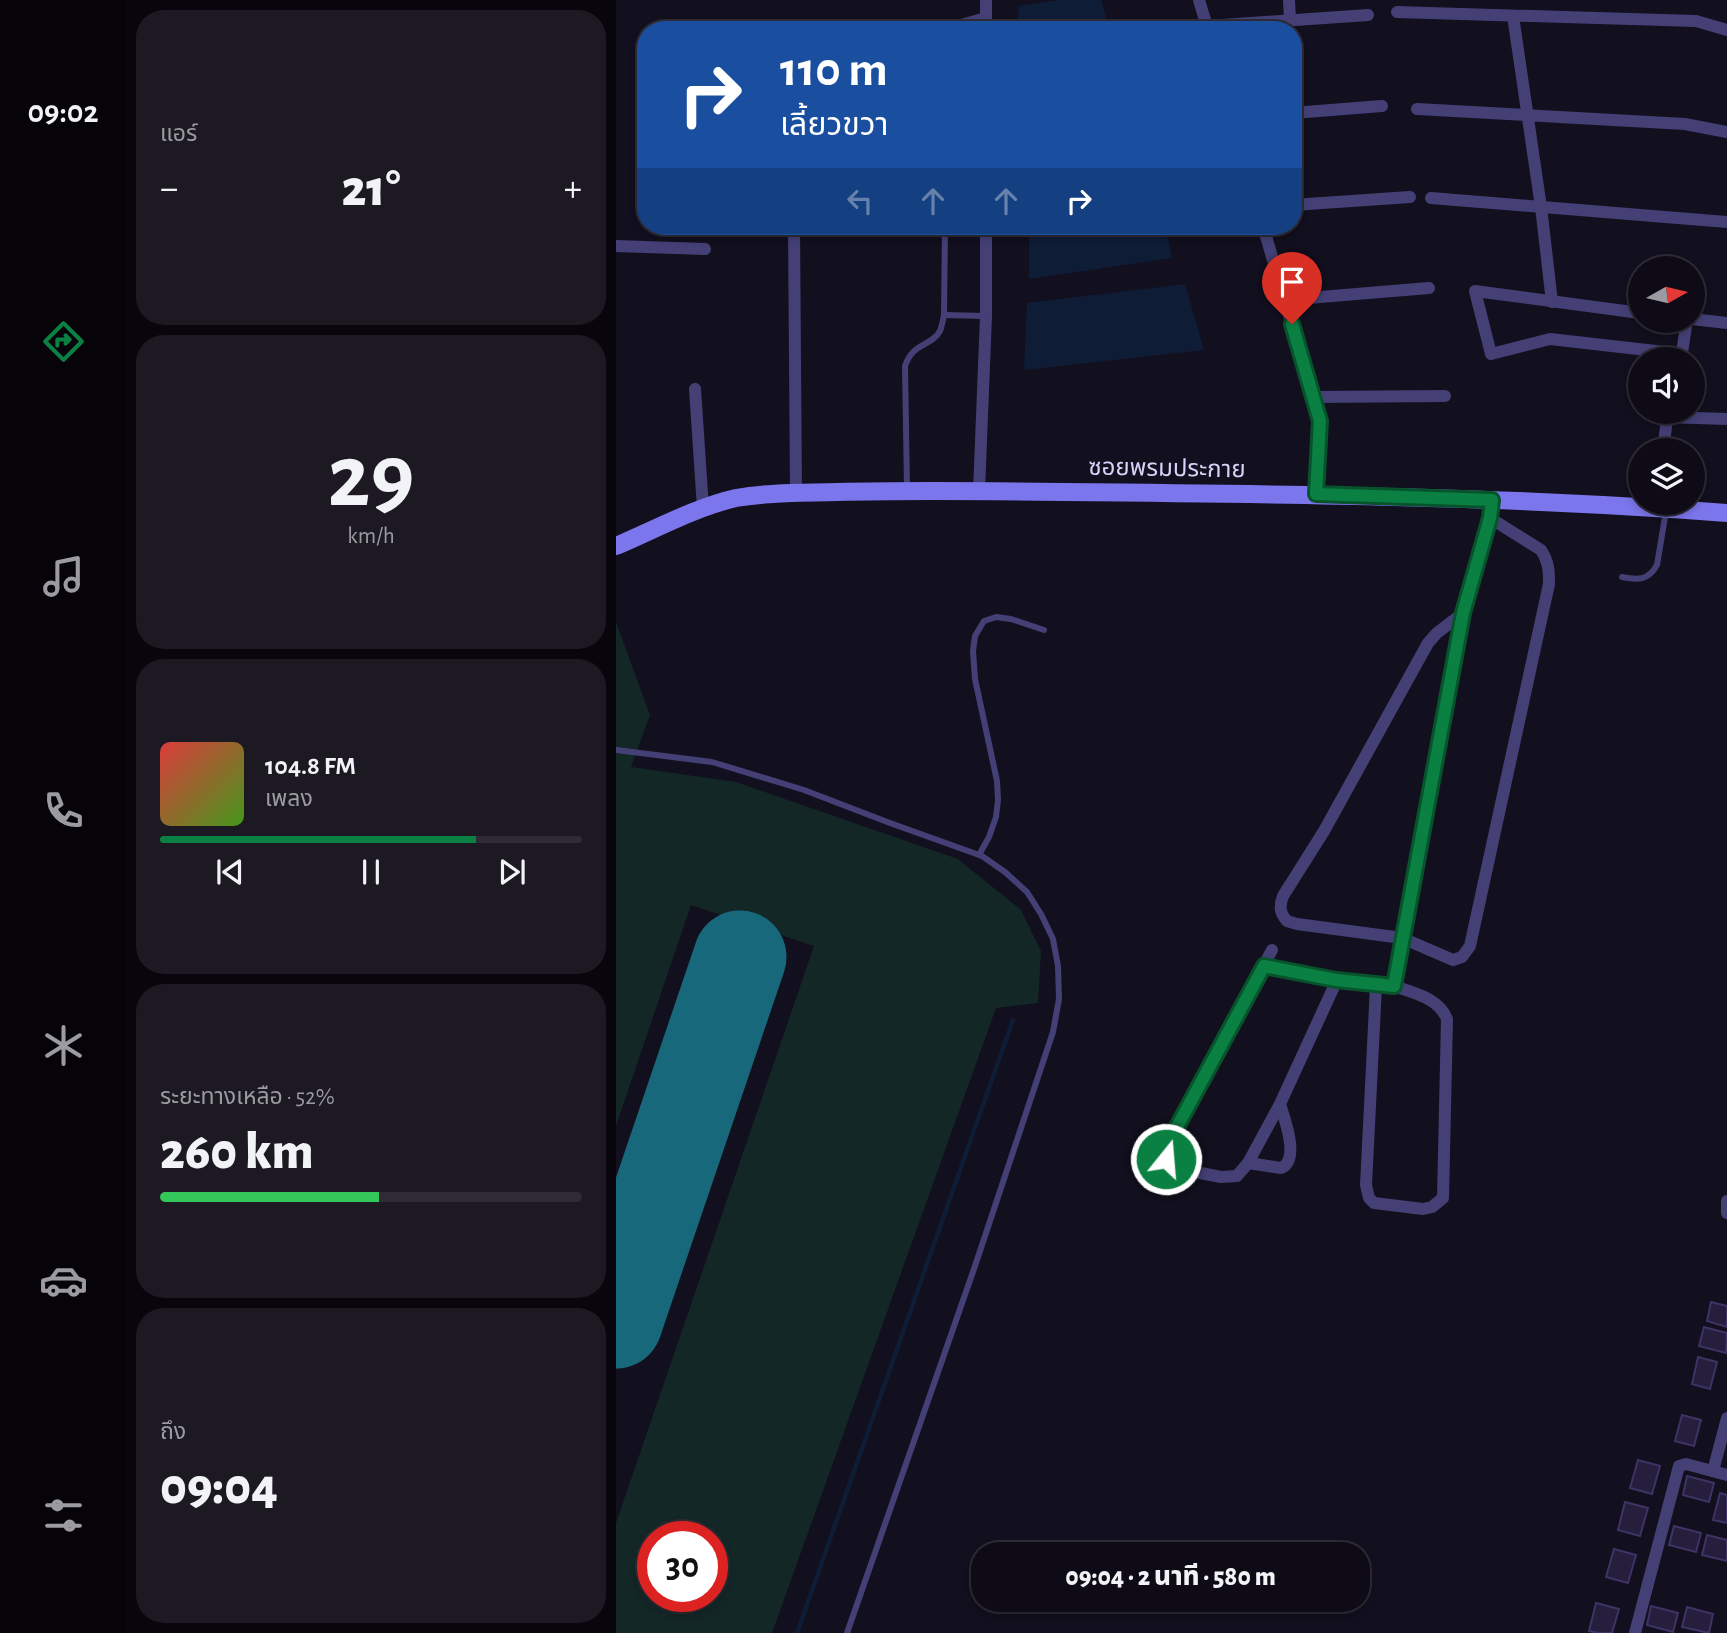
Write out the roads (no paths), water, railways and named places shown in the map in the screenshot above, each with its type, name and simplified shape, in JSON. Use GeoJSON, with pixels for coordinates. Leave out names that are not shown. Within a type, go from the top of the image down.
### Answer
{"type":"FeatureCollection","features":[{"type":"Feature","properties":{"kind":"street"},"geometry":{"type":"LineString","coordinates":[[986,0],[986,21]]}},
{"type":"Feature","properties":{"kind":"street"},"geometry":{"type":"LineString","coordinates":[[1199,0],[1206,21]]}},
{"type":"Feature","properties":{"kind":"street"},"geometry":{"type":"LineString","coordinates":[[1289,0],[1290,20]]}},
{"type":"Feature","properties":{"kind":"street"},"geometry":{"type":"LineString","coordinates":[[1397,12],[1696,21],[1727,30]]}},
{"type":"Feature","properties":{"kind":"street"},"geometry":{"type":"LineString","coordinates":[[1280,21],[1368,15]]}},
{"type":"Feature","properties":{"kind":"street"},"geometry":{"type":"LineString","coordinates":[[1513,16],[1552,302]]}},
{"type":"Feature","properties":{"kind":"street"},"geometry":{"type":"LineString","coordinates":[[1302,112],[1382,106]]}},
{"type":"Feature","properties":{"kind":"street"},"geometry":{"type":"LineString","coordinates":[[1417,109],[1685,124],[1727,132]]}},
{"type":"Feature","properties":{"kind":"street"},"geometry":{"type":"LineString","coordinates":[[1302,204],[1410,197]]}},
{"type":"Feature","properties":{"kind":"street"},"geometry":{"type":"LineString","coordinates":[[1431,198],[1727,222]]}},
{"type":"Feature","properties":{"kind":"street"},"geometry":{"type":"LineString","coordinates":[[794,235],[796,493]]}},
{"type":"Feature","properties":{"kind":"street"},"geometry":{"type":"LineString","coordinates":[[979,491],[986,316],[986,235]]}},
{"type":"Feature","properties":{"kind":"street"},"geometry":{"type":"LineString","coordinates":[[1266,235],[1320,421],[1316,494]]}},
{"type":"Feature","properties":{"kind":"street"},"geometry":{"type":"LineString","coordinates":[[616,246],[705,249]]}},
{"type":"Feature","properties":{"kind":"street"},"geometry":{"type":"LineString","coordinates":[[1284,300],[1429,288]]}},
{"type":"Feature","properties":{"kind":"street"},"geometry":{"type":"LineString","coordinates":[[1628,312],[1475,290],[1491,354],[1550,339],[1628,350]]}},
{"type":"Feature","properties":{"kind":"street"},"geometry":{"type":"LineString","coordinates":[[1705,320],[1727,323]]}},
{"type":"Feature","properties":{"kind":"street"},"geometry":{"type":"LineString","coordinates":[[695,389],[703,509]]}},
{"type":"Feature","properties":{"kind":"street"},"geometry":{"type":"LineString","coordinates":[[1313,397],[1446,396]]}},
{"type":"Feature","properties":{"kind":"street"},"geometry":{"type":"LineString","coordinates":[[1705,417],[1727,419]]}},
{"type":"Feature","properties":{"kind":"street","name":"ซอยพรมประกาย"},"geometry":{"type":"LineString","coordinates":[[616,546],[736,498],[796,493],[907,490],[1316,494],[1491,509],[1628,507]]}},
{"type":"Feature","properties":{"kind":"street"},"geometry":{"type":"LineString","coordinates":[[1394,986],[1402,938],[1463,613],[1491,509],[1541,550],[1549,567],[1549,584],[1470,946],[1462,957],[1453,960],[1402,938],[1287,921],[1280,911],[1280,903],[1324,831],[1423,650],[1437,633],[1463,613]]}},
{"type":"Feature","properties":{"kind":"street","name":"ซอยพรมประกาย"},"geometry":{"type":"LineString","coordinates":[[1705,511],[1727,513]]}},
{"type":"Feature","properties":{"kind":"street"},"geometry":{"type":"LineString","coordinates":[[1272,950],[1165,1149],[1168,1164],[1175,1168],[1221,1177],[1237,1176],[1248,1163],[1280,1104],[1336,980]]}},
{"type":"Feature","properties":{"kind":"street"},"geometry":{"type":"LineString","coordinates":[[1264,966],[1336,980],[1394,986],[1420,995],[1439,1006],[1445,1013],[1443,1198],[1432,1207],[1423,1209],[1374,1203],[1369,1198],[1366,1185],[1376,986]]}},
{"type":"Feature","properties":{"kind":"street"},"geometry":{"type":"LineString","coordinates":[[1248,1163],[1281,1168],[1289,1163],[1290,1141],[1280,1104]]}},
{"type":"Feature","properties":{"kind":"street"},"geometry":{"type":"LineString","coordinates":[[1727,1202],[1727,1213]]}},
{"type":"Feature","properties":{"kind":"street"},"geometry":{"type":"LineString","coordinates":[[1713,1471],[1727,1418]]}},
{"type":"Feature","properties":{"kind":"street"},"geometry":{"type":"LineString","coordinates":[[1635,1633],[1679,1466],[1686,1464],[1727,1475]]}},
{"type":"Feature","properties":{"kind":"lane"},"geometry":{"type":"LineString","coordinates":[[965,21],[986,15]]}},
{"type":"Feature","properties":{"kind":"lane"},"geometry":{"type":"LineString","coordinates":[[907,490],[905,366],[908,356],[915,349],[930,341],[939,332],[944,315],[945,235]]}},
{"type":"Feature","properties":{"kind":"lane"},"geometry":{"type":"LineString","coordinates":[[944,315],[986,316]]}},
{"type":"Feature","properties":{"kind":"lane"},"geometry":{"type":"LineString","coordinates":[[1622,577],[1643,579],[1655,570],[1659,515]]}},
{"type":"Feature","properties":{"kind":"lane"},"geometry":{"type":"LineString","coordinates":[[979,855],[993,827],[998,800],[997,781],[975,680],[975,636],[984,621],[996,617],[1044,630]]}},
{"type":"Feature","properties":{"kind":"lane"},"geometry":{"type":"LineString","coordinates":[[616,750],[712,762],[804,790],[979,855],[1005,872],[1027,892],[1054,939],[1059,999],[1053,1032],[847,1633]]}},
{"type":"Feature","properties":{"kind":"water"},"geometry":{"type":"Polygon","coordinates":[[[1058,0],[1101,0],[1107,21],[1019,21],[1018,6],[1058,0]]]}},
{"type":"Feature","properties":{"kind":"water"},"geometry":{"type":"Polygon","coordinates":[[[1029,235],[1167,235],[1172,258],[1029,279],[1029,235]]]}},
{"type":"Feature","properties":{"kind":"water"},"geometry":{"type":"Polygon","coordinates":[[[1185,284],[1204,350],[1024,370],[1027,303],[1185,284]]]}},
{"type":"Feature","properties":{"kind":"waterway"},"geometry":{"type":"LineString","coordinates":[[797,1633],[1013,1020]]}}]}
